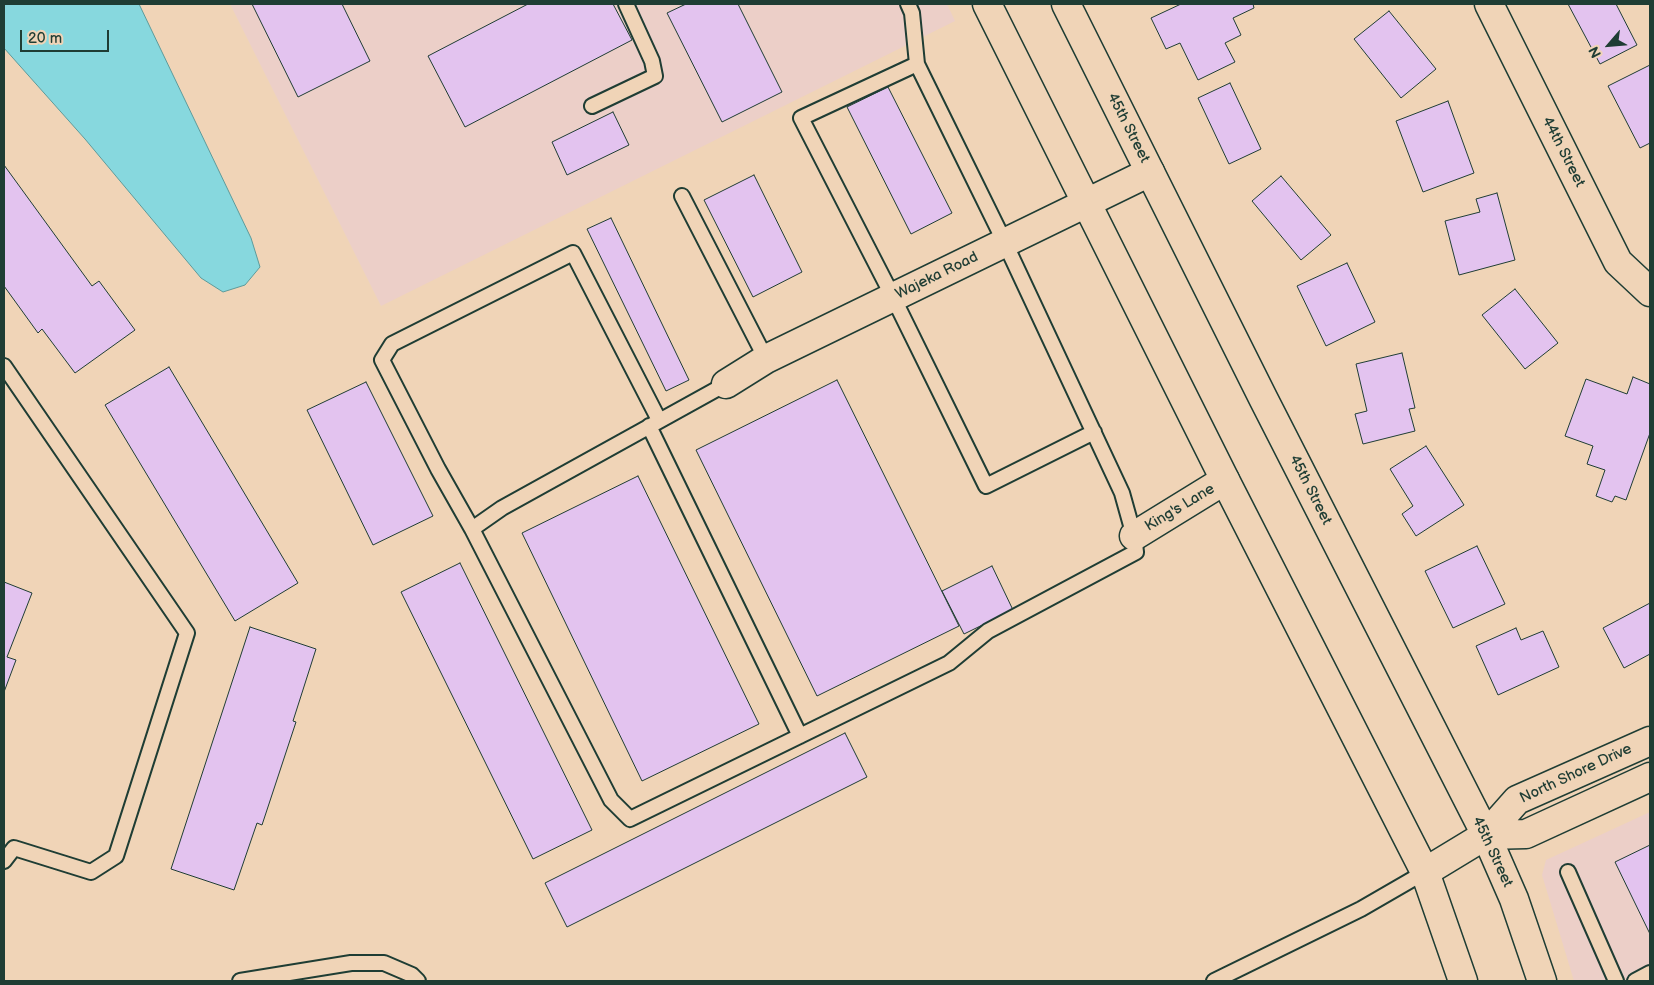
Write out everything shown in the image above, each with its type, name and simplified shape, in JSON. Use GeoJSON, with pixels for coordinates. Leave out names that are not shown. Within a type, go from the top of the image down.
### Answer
{"type":"FeatureCollection","features":[{"type":"Feature","properties":{"kind":"main road"},"geometry":{"type":"LineString","coordinates":[[987,4],[1425,872],[1462,981]]}},
{"type":"Feature","properties":{"kind":"main road","name":"45th Street"},"geometry":{"type":"LineString","coordinates":[[1066,4],[1263,398],[1486,835],[1514,899],[1542,981]]}},
{"type":"Feature","properties":{"kind":"main road","name":"44th Street"},"geometry":{"type":"LineString","coordinates":[[1489,4],[1618,262],[1650,292]]}},
{"type":"Feature","properties":{"kind":"main road","name":"Wajeka Road"},"geometry":{"type":"LineString","coordinates":[[726,384],[766,359],[1150,172]]}},
{"type":"Feature","properties":{"kind":"main road","name":"King's Lane"},"geometry":{"type":"LineString","coordinates":[[1134,536],[1226,480]]}},
{"type":"Feature","properties":{"kind":"main road","name":"North Shore Drive"},"geometry":{"type":"LineString","coordinates":[[1425,872],[1486,835],[1516,800],[1650,741]]}},
{"type":"Feature","properties":{"kind":"main road","name":"North Shore Drive"},"geometry":{"type":"LineString","coordinates":[[1486,835],[1526,834],[1650,777]]}},
{"type":"Feature","properties":{"kind":"lane"},"geometry":{"type":"LineString","coordinates":[[592,106],[655,76],[652,61],[626,4]]}},
{"type":"Feature","properties":{"kind":"lane"},"geometry":{"type":"LineString","coordinates":[[800,736],[573,253],[392,344],[382,360],[438,469],[472,528],[611,800],[630,819],[800,736],[949,663],[988,631],[1136,552],[1134,536],[1122,494],[1005,243],[917,64],[912,13],[908,4]]}},
{"type":"Feature","properties":{"kind":"lane"},"geometry":{"type":"LineString","coordinates":[[917,64],[801,118],[893,297],[986,486],[1094,432]]}},
{"type":"Feature","properties":{"kind":"lane"},"geometry":{"type":"LineString","coordinates":[[682,196],[766,359]]}},
{"type":"Feature","properties":{"kind":"lane"},"geometry":{"type":"LineString","coordinates":[[4,366],[187,633],[116,856],[91,872],[14,848],[4,861]]}},
{"type":"Feature","properties":{"kind":"lane"},"geometry":{"type":"LineString","coordinates":[[472,528],[502,508],[726,384]]}},
{"type":"Feature","properties":{"kind":"lane"},"geometry":{"type":"LineString","coordinates":[[1214,981],[1361,909],[1425,872]]}},
{"type":"Feature","properties":{"kind":"lane"},"geometry":{"type":"LineString","coordinates":[[1568,872],[1616,981]]}},
{"type":"Feature","properties":{"kind":"lane"},"geometry":{"type":"LineString","coordinates":[[240,981],[351,964],[384,964],[412,975],[418,981]]}},
{"type":"Feature","properties":{"kind":"lane"},"geometry":{"type":"LineString","coordinates":[[1635,981],[1650,973]]}},
{"type":"Feature","properties":{"kind":"shaded area"},"geometry":{"type":"Polygon","coordinates":[[[230,4],[947,4],[955,21],[381,306],[230,4]]]}},
{"type":"Feature","properties":{"kind":"shaded area"},"geometry":{"type":"Polygon","coordinates":[[[1650,812],[1650,981],[1574,981],[1542,875],[1546,860],[1650,812]]]}},
{"type":"Feature","properties":{"kind":"water"},"geometry":{"type":"Polygon","coordinates":[[[4,4],[139,4],[251,238],[260,267],[245,285],[223,292],[201,278],[85,139],[4,48],[4,4]]]}},
{"type":"Feature","properties":{"kind":"building"},"geometry":{"type":"Polygon","coordinates":[[[252,4],[342,4],[370,61],[298,97],[252,4]]]}},
{"type":"Feature","properties":{"kind":"building"},"geometry":{"type":"Polygon","coordinates":[[[528,4],[613,4],[632,40],[465,127],[428,56],[528,4]]]}},
{"type":"Feature","properties":{"kind":"building"},"geometry":{"type":"Polygon","coordinates":[[[686,4],[738,4],[782,92],[722,122],[667,13],[686,4]]]}},
{"type":"Feature","properties":{"kind":"building"},"geometry":{"type":"Polygon","coordinates":[[[1181,4],[1253,4],[1254,8],[1233,18],[1241,35],[1225,43],[1235,62],[1198,80],[1180,43],[1166,49],[1151,18],[1181,4]]]}},
{"type":"Feature","properties":{"kind":"building"},"geometry":{"type":"Polygon","coordinates":[[[1568,4],[1616,4],[1637,45],[1600,64],[1568,4]]]}},
{"type":"Feature","properties":{"kind":"building"},"geometry":{"type":"Polygon","coordinates":[[[1389,11],[1436,69],[1401,98],[1354,39],[1389,11]]]}},
{"type":"Feature","properties":{"kind":"building"},"geometry":{"type":"Polygon","coordinates":[[[1650,65],[1650,143],[1640,148],[1608,86],[1650,65]]]}},
{"type":"Feature","properties":{"kind":"building"},"geometry":{"type":"Polygon","coordinates":[[[1230,83],[1261,149],[1229,164],[1198,98],[1230,83]]]}},
{"type":"Feature","properties":{"kind":"building"},"geometry":{"type":"Polygon","coordinates":[[[888,87],[952,213],[911,234],[847,107],[888,87]]]}},
{"type":"Feature","properties":{"kind":"building"},"geometry":{"type":"Polygon","coordinates":[[[1448,101],[1474,173],[1423,192],[1396,121],[1448,101]]]}},
{"type":"Feature","properties":{"kind":"building"},"geometry":{"type":"Polygon","coordinates":[[[613,112],[629,145],[567,175],[552,142],[613,112]]]}},
{"type":"Feature","properties":{"kind":"building"},"geometry":{"type":"Polygon","coordinates":[[[4,165],[92,286],[99,281],[135,330],[75,373],[42,329],[38,333],[4,286],[4,165]]]}},
{"type":"Feature","properties":{"kind":"building"},"geometry":{"type":"Polygon","coordinates":[[[754,175],[802,272],[753,297],[704,200],[754,175]]]}},
{"type":"Feature","properties":{"kind":"building"},"geometry":{"type":"Polygon","coordinates":[[[1281,176],[1331,235],[1301,260],[1252,201],[1281,176]]]}},
{"type":"Feature","properties":{"kind":"building"},"geometry":{"type":"Polygon","coordinates":[[[1497,193],[1515,260],[1459,275],[1445,221],[1480,212],[1476,199],[1497,193]]]}},
{"type":"Feature","properties":{"kind":"building"},"geometry":{"type":"Polygon","coordinates":[[[611,218],[689,380],[666,391],[587,229],[611,218]]]}},
{"type":"Feature","properties":{"kind":"building"},"geometry":{"type":"Polygon","coordinates":[[[1347,263],[1375,322],[1326,346],[1297,286],[1347,263]]]}},
{"type":"Feature","properties":{"kind":"building"},"geometry":{"type":"Polygon","coordinates":[[[1515,289],[1558,343],[1525,369],[1482,315],[1515,289]]]}},
{"type":"Feature","properties":{"kind":"building"},"geometry":{"type":"Polygon","coordinates":[[[1402,353],[1415,408],[1409,409],[1415,431],[1363,444],[1355,414],[1367,411],[1356,364],[1402,353]]]}},
{"type":"Feature","properties":{"kind":"building"},"geometry":{"type":"Polygon","coordinates":[[[169,367],[298,583],[235,621],[105,405],[169,367]]]}},
{"type":"Feature","properties":{"kind":"building"},"geometry":{"type":"Polygon","coordinates":[[[1633,377],[1650,384],[1650,433],[1626,500],[1615,496],[1612,502],[1596,496],[1605,470],[1587,464],[1593,446],[1565,436],[1586,379],[1627,394],[1633,377]]]}},
{"type":"Feature","properties":{"kind":"building"},"geometry":{"type":"Polygon","coordinates":[[[837,380],[959,626],[817,696],[696,450],[837,380]]]}},
{"type":"Feature","properties":{"kind":"building"},"geometry":{"type":"Polygon","coordinates":[[[366,382],[433,516],[373,545],[307,410],[366,382]]]}},
{"type":"Feature","properties":{"kind":"building"},"geometry":{"type":"Polygon","coordinates":[[[1426,446],[1464,505],[1416,536],[1402,514],[1413,506],[1390,469],[1426,446]]]}},
{"type":"Feature","properties":{"kind":"building"},"geometry":{"type":"Polygon","coordinates":[[[638,476],[759,724],[642,781],[522,533],[638,476]]]}},
{"type":"Feature","properties":{"kind":"building"},"geometry":{"type":"Polygon","coordinates":[[[1477,546],[1505,604],[1453,628],[1425,571],[1477,546]]]}},
{"type":"Feature","properties":{"kind":"building"},"geometry":{"type":"Polygon","coordinates":[[[460,563],[592,830],[533,859],[401,592],[460,563]]]}},
{"type":"Feature","properties":{"kind":"building"},"geometry":{"type":"Polygon","coordinates":[[[992,566],[1013,610],[964,634],[942,591],[992,566]]]}},
{"type":"Feature","properties":{"kind":"building"},"geometry":{"type":"Polygon","coordinates":[[[4,582],[32,593],[7,657],[16,660],[4,692],[4,582]]]}},
{"type":"Feature","properties":{"kind":"building"},"geometry":{"type":"Polygon","coordinates":[[[1650,603],[1650,654],[1624,668],[1603,628],[1650,603]]]}},
{"type":"Feature","properties":{"kind":"building"},"geometry":{"type":"Polygon","coordinates":[[[250,627],[316,649],[293,721],[296,722],[262,825],[257,823],[234,890],[171,869],[250,627]]]}},
{"type":"Feature","properties":{"kind":"building"},"geometry":{"type":"Polygon","coordinates":[[[1516,628],[1521,640],[1543,631],[1559,667],[1498,695],[1476,646],[1516,628]]]}},
{"type":"Feature","properties":{"kind":"building"},"geometry":{"type":"Polygon","coordinates":[[[845,733],[867,777],[567,927],[545,883],[845,733]]]}},
{"type":"Feature","properties":{"kind":"building"},"geometry":{"type":"Polygon","coordinates":[[[1650,845],[1650,934],[1615,862],[1650,845]]]}}]}
